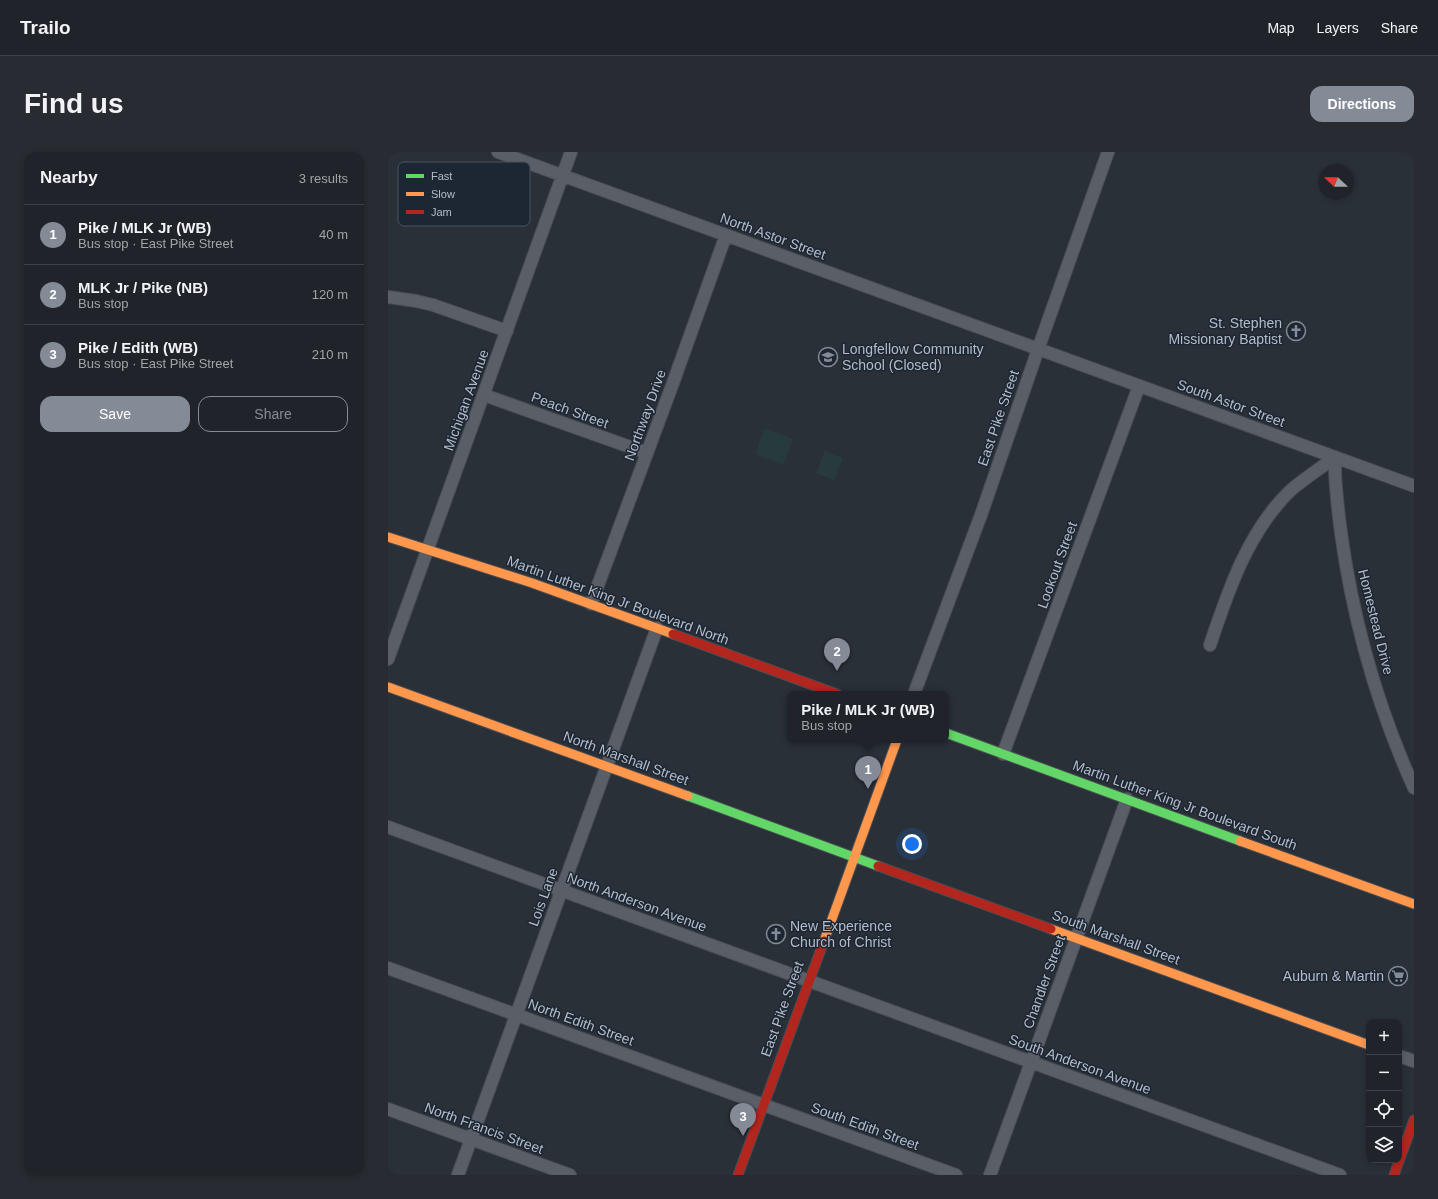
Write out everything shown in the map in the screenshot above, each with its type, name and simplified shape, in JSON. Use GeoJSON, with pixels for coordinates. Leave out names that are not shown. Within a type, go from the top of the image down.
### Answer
{"type":"FeatureCollection","features":[{"type":"Feature","properties":{"kind":"street","name":"North Astor Street"},"geometry":{"type":"LineString","coordinates":[[498,152],[525,162]]}},
{"type":"Feature","properties":{"kind":"street","name":"Michigan Avenue"},"geometry":{"type":"LineString","coordinates":[[388,659],[571,152]]}},
{"type":"Feature","properties":{"kind":"street","name":"East Pike Street"},"geometry":{"type":"LineString","coordinates":[[915,691],[980,515],[1108,152]]}},
{"type":"Feature","properties":{"kind":"street","name":"North Astor Street"},"geometry":{"type":"LineString","coordinates":[[530,164],[1038,349]]}},
{"type":"Feature","properties":{"kind":"street","name":"Northway Drive"},"geometry":{"type":"LineString","coordinates":[[590,604],[647,453],[726,235]]}},
{"type":"Feature","properties":{"kind":"street"},"geometry":{"type":"LineString","coordinates":[[388,297],[433,305],[506,331]]}},
{"type":"Feature","properties":{"kind":"street","name":"South Astor Street"},"geometry":{"type":"LineString","coordinates":[[1038,349],[1414,486]]}},
{"type":"Feature","properties":{"kind":"street","name":"Lookout Street"},"geometry":{"type":"LineString","coordinates":[[1003,754],[1139,386]]}},
{"type":"Feature","properties":{"kind":"street","name":"Peach Street"},"geometry":{"type":"LineString","coordinates":[[484,395],[647,453]]}},
{"type":"Feature","properties":{"kind":"street"},"geometry":{"type":"LineString","coordinates":[[1210,645],[1235,576],[1259,531],[1275,508],[1290,491],[1335,457]]}},
{"type":"Feature","properties":{"kind":"street","name":"Homestead Drive"},"geometry":{"type":"LineString","coordinates":[[1335,457],[1336,491],[1342,540],[1357,617],[1384,710],[1414,788]]}},
{"type":"Feature","properties":{"kind":"street","name":"Martin Luther King Jr Boulevard North"},"geometry":{"type":"LineString","coordinates":[[388,536],[519,579],[829,691]]}},
{"type":"Feature","properties":{"kind":"street","name":"Lois Lane"},"geometry":{"type":"LineString","coordinates":[[458,1175],[657,628]]}},
{"type":"Feature","properties":{"kind":"street","name":"North Marshall Street"},"geometry":{"type":"LineString","coordinates":[[388,687],[854,857]]}},
{"type":"Feature","properties":{"kind":"street","name":"Martin Luther King Jr Boulevard South"},"geometry":{"type":"LineString","coordinates":[[949,734],[1414,904]]}},
{"type":"Feature","properties":{"kind":"street","name":"East Pike Street"},"geometry":{"type":"LineString","coordinates":[[738,1175],[896,743]]}},
{"type":"Feature","properties":{"kind":"street","name":"Chandler Street"},"geometry":{"type":"LineString","coordinates":[[990,1175],[1127,799]]}},
{"type":"Feature","properties":{"kind":"street","name":"North Anderson Avenue"},"geometry":{"type":"LineString","coordinates":[[388,827],[808,981]]}},
{"type":"Feature","properties":{"kind":"street","name":"South Marshall Street"},"geometry":{"type":"LineString","coordinates":[[854,857],[1366,1044]]}},
{"type":"Feature","properties":{"kind":"street","name":"North Edith Street"},"geometry":{"type":"LineString","coordinates":[[388,968],[763,1105]]}},
{"type":"Feature","properties":{"kind":"street","name":"South Anderson Avenue"},"geometry":{"type":"LineString","coordinates":[[808,981],[1340,1175]]}},
{"type":"Feature","properties":{"kind":"street"},"geometry":{"type":"LineString","coordinates":[[1402,1057],[1414,1061]]}},
{"type":"Feature","properties":{"kind":"street","name":"South Edith Street"},"geometry":{"type":"LineString","coordinates":[[763,1105],[956,1175]]}},
{"type":"Feature","properties":{"kind":"street","name":"North Francis Street"},"geometry":{"type":"LineString","coordinates":[[388,1109],[570,1175]]}},
{"type":"Feature","properties":{"kind":"street"},"geometry":{"type":"LineString","coordinates":[[1394,1175],[1414,1120]]}},
{"type":"Feature","properties":{"kind":"green space"},"geometry":{"type":"Polygon","coordinates":[[[765,428],[793,439],[783,465],[755,454],[765,428]]]}},
{"type":"Feature","properties":{"kind":"green space"},"geometry":{"type":"Polygon","coordinates":[[[825,451],[843,458],[834,480],[816,473],[825,451]]]}},
{"type":"Feature","properties":{"kind":"traffic: fast"},"geometry":{"type":"LineString","coordinates":[[949,734],[1240,841]]}},
{"type":"Feature","properties":{"kind":"traffic: fast"},"geometry":{"type":"LineString","coordinates":[[688,796],[878,866]]}},
{"type":"Feature","properties":{"kind":"traffic: slow"},"geometry":{"type":"LineString","coordinates":[[388,537],[532,583],[673,634]]}},
{"type":"Feature","properties":{"kind":"traffic: slow"},"geometry":{"type":"LineString","coordinates":[[388,687],[688,796]]}},
{"type":"Feature","properties":{"kind":"traffic: slow"},"geometry":{"type":"LineString","coordinates":[[824,941],[896,743]]}},
{"type":"Feature","properties":{"kind":"traffic: slow"},"geometry":{"type":"LineString","coordinates":[[1240,841],[1414,904]]}},
{"type":"Feature","properties":{"kind":"traffic: slow"},"geometry":{"type":"LineString","coordinates":[[1051,929],[1366,1044]]}},
{"type":"Feature","properties":{"kind":"traffic: jam"},"geometry":{"type":"LineString","coordinates":[[673,634],[829,691]]}},
{"type":"Feature","properties":{"kind":"traffic: jam"},"geometry":{"type":"LineString","coordinates":[[878,866],[1051,929]]}},
{"type":"Feature","properties":{"kind":"traffic: jam"},"geometry":{"type":"LineString","coordinates":[[738,1175],[824,941]]}},
{"type":"Feature","properties":{"kind":"traffic: jam"},"geometry":{"type":"LineString","coordinates":[[1394,1175],[1414,1120]]}},
{"type":"Feature","properties":{"kind":"place","name":"St. Stephen Missionary Baptist"},"geometry":{"type":"Point","coordinates":[1296,331]}},
{"type":"Feature","properties":{"kind":"place","name":"Longfellow Community School (Closed)"},"geometry":{"type":"Point","coordinates":[828,357]}},
{"type":"Feature","properties":{"kind":"place","name":"MLK Jr / Pike (NB)"},"geometry":{"type":"Point","coordinates":[837,671]}},
{"type":"Feature","properties":{"kind":"place","name":"Pike / MLK Jr (WB)"},"geometry":{"type":"Point","coordinates":[868,789]}},
{"type":"Feature","properties":{"kind":"place","name":"New Experience Church of Christ"},"geometry":{"type":"Point","coordinates":[776,934]}},
{"type":"Feature","properties":{"kind":"place","name":"Auburn & Martin"},"geometry":{"type":"Point","coordinates":[1398,976]}},
{"type":"Feature","properties":{"kind":"place","name":"Pike / Edith (WB)"},"geometry":{"type":"Point","coordinates":[743,1136]}}]}
